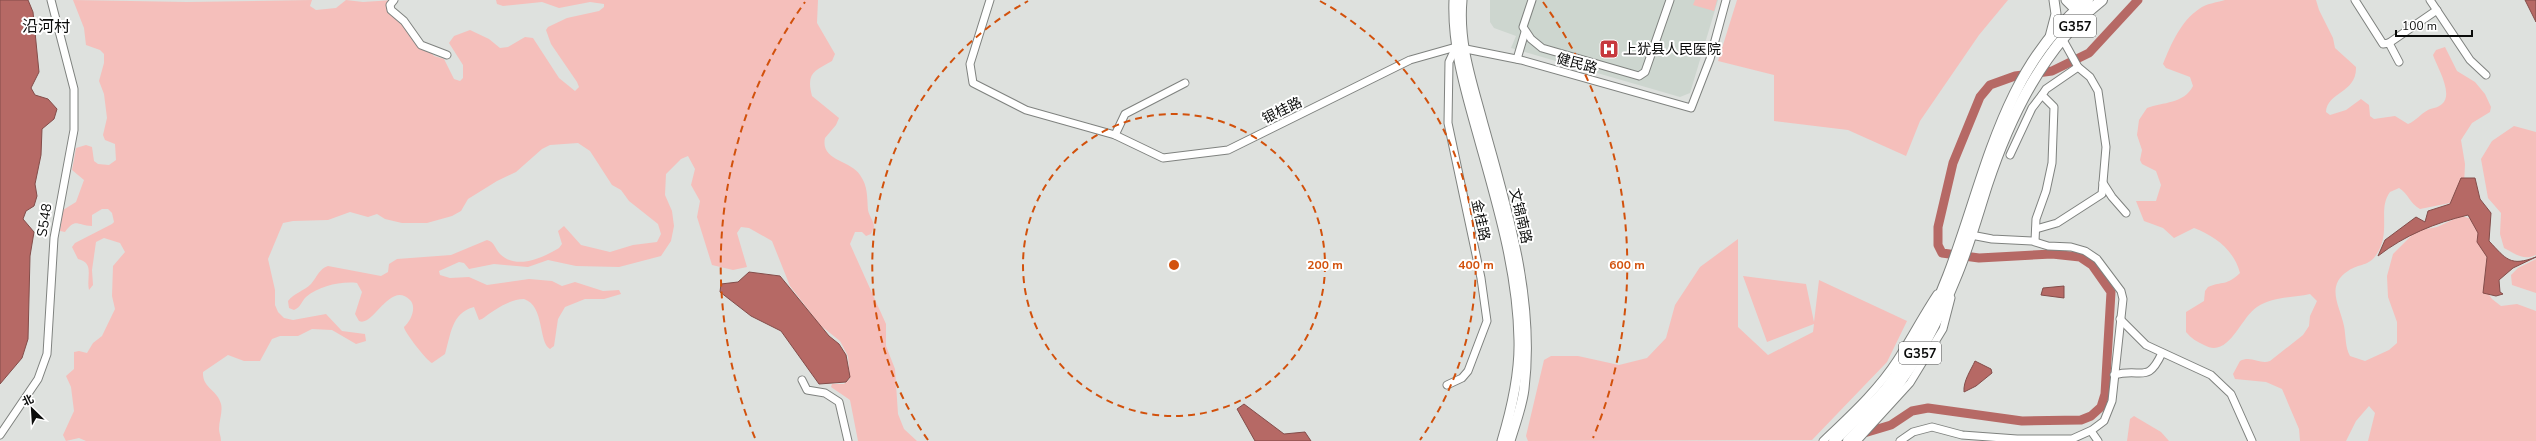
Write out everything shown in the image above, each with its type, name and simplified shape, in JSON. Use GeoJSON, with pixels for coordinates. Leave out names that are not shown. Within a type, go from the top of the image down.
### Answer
{"type":"FeatureCollection","features":[{"type":"Feature","properties":{"kind":"highway","name":"G357"},"geometry":{"type":"LineString","coordinates":[[1848,441],[1873,421],[1907,374],[1927,340],[1952,278],[1996,135],[2013,96],[2048,47],[2081,7],[2102,0]]}},
{"type":"Feature","properties":{"kind":"highway","name":"G357"},"geometry":{"type":"LineString","coordinates":[[1967,233],[2003,140],[2048,47],[2062,40],[2081,7]]}},
{"type":"Feature","properties":{"kind":"highway","name":"G357"},"geometry":{"type":"LineString","coordinates":[[1834,441],[1885,390],[1902,366],[1952,278]]}},
{"type":"Feature","properties":{"kind":"main road","name":"文锦南路"},"geometry":{"type":"LineString","coordinates":[[1454,0],[1460,47],[1507,248],[1518,315],[1519,341],[1516,388],[1502,441]]}},
{"type":"Feature","properties":{"kind":"main road","name":"文锦南路"},"geometry":{"type":"LineString","coordinates":[[1462,0],[1460,47],[1508,223],[1526,313],[1527,339],[1524,390],[1510,441]]}},
{"type":"Feature","properties":{"kind":"main road"},"geometry":{"type":"LineString","coordinates":[[2048,47],[2056,14],[2054,0]]}},
{"type":"Feature","properties":{"kind":"main road"},"geometry":{"type":"LineString","coordinates":[[2066,0],[2081,7]]}},
{"type":"Feature","properties":{"kind":"street","name":"S548"},"geometry":{"type":"LineString","coordinates":[[0,435],[38,379],[47,354],[54,238],[74,130],[74,89],[51,0]]}},
{"type":"Feature","properties":{"kind":"street"},"geometry":{"type":"LineString","coordinates":[[394,0],[390,6],[391,10],[404,21],[420,45],[447,55]]}},
{"type":"Feature","properties":{"kind":"street","name":"银桂路"},"geometry":{"type":"LineString","coordinates":[[990,0],[970,64],[973,83],[1026,110],[1115,135],[1163,158],[1228,150],[1410,60],[1460,47]]}},
{"type":"Feature","properties":{"kind":"street"},"geometry":{"type":"LineString","coordinates":[[1532,0],[1523,27],[1525,32],[1542,48],[1643,76],[1670,0]]}},
{"type":"Feature","properties":{"kind":"street","name":"健民路"},"geometry":{"type":"LineString","coordinates":[[1460,47],[1517,59],[1691,108],[1710,59],[1726,0]]}},
{"type":"Feature","properties":{"kind":"street"},"geometry":{"type":"LineString","coordinates":[[2354,0],[2383,44],[2389,44],[2437,10]]}},
{"type":"Feature","properties":{"kind":"street"},"geometry":{"type":"LineString","coordinates":[[2430,0],[2470,60],[2486,75]]}},
{"type":"Feature","properties":{"kind":"street"},"geometry":{"type":"LineString","coordinates":[[1517,59],[1525,32]]}},
{"type":"Feature","properties":{"kind":"street"},"geometry":{"type":"LineString","coordinates":[[2036,229],[2057,223],[2102,194],[2106,147],[2098,91],[2090,77],[2078,67],[2062,40]]}},
{"type":"Feature","properties":{"kind":"street"},"geometry":{"type":"LineString","coordinates":[[2389,44],[2399,62]]}},
{"type":"Feature","properties":{"kind":"street","name":"金桂路"},"geometry":{"type":"LineString","coordinates":[[1447,384],[1462,378],[1468,371],[1487,321],[1481,278],[1448,123],[1449,62],[1460,47]]}},
{"type":"Feature","properties":{"kind":"street"},"geometry":{"type":"LineString","coordinates":[[2010,155],[2032,108],[2046,89],[2078,67]]}},
{"type":"Feature","properties":{"kind":"street"},"geometry":{"type":"LineString","coordinates":[[1115,135],[1126,114],[1185,83]]}},
{"type":"Feature","properties":{"kind":"street"},"geometry":{"type":"LineString","coordinates":[[2035,242],[2036,218],[2046,191],[2052,163],[2054,107],[2042,95]]}},
{"type":"Feature","properties":{"kind":"street"},"geometry":{"type":"LineString","coordinates":[[2103,183],[2112,197],[2126,213]]}},
{"type":"Feature","properties":{"kind":"street"},"geometry":{"type":"LineString","coordinates":[[1900,441],[1914,432],[1932,427],[1962,434],[2018,439],[2072,439],[2091,431],[2104,421],[2112,401],[2123,299],[2121,291],[2096,259],[2078,249],[2048,246],[2035,242],[1992,239],[1967,233]]}},
{"type":"Feature","properties":{"kind":"street"},"geometry":{"type":"LineString","coordinates":[[1823,441],[1867,397],[1897,360],[1919,320],[1952,278]]}},
{"type":"Feature","properties":{"kind":"street"},"geometry":{"type":"LineString","coordinates":[[2120,319],[2146,345],[2211,375],[2231,394],[2252,441]]}},
{"type":"Feature","properties":{"kind":"street"},"geometry":{"type":"LineString","coordinates":[[2114,375],[2126,371],[2147,373],[2155,368],[2162,353]]}},
{"type":"Feature","properties":{"kind":"street"},"geometry":{"type":"LineString","coordinates":[[802,380],[807,390],[825,393],[839,402],[848,441]]}},
{"type":"Feature","properties":{"kind":"street"},"geometry":{"type":"LineString","coordinates":[[1857,441],[1873,421]]}},
{"type":"Feature","properties":{"kind":"street"},"geometry":{"type":"LineString","coordinates":[[2091,431],[2098,441]]}},
{"type":"Feature","properties":{"kind":"shaded area"},"geometry":{"type":"Polygon","coordinates":[[[0,0],[28,0],[33,12],[39,72],[31,88],[35,95],[48,99],[57,109],[54,119],[42,129],[41,155],[35,184],[37,196],[34,206],[26,211],[23,219],[34,232],[30,256],[28,339],[22,358],[0,384],[0,0]]]}},
{"type":"Feature","properties":{"kind":"shaded area"},"geometry":{"type":"Polygon","coordinates":[[[73,0],[187,2],[312,0],[310,6],[316,10],[336,8],[346,0],[363,2],[394,0],[393,8],[434,56],[444,59],[454,79],[460,81],[463,78],[463,65],[449,43],[454,36],[470,30],[489,39],[500,48],[508,47],[525,37],[533,38],[559,78],[575,91],[579,87],[577,82],[551,44],[546,30],[548,27],[567,18],[599,11],[604,7],[604,4],[590,2],[559,8],[542,2],[503,6],[497,4],[496,0],[818,0],[817,23],[835,54],[832,61],[820,67],[813,74],[811,77],[810,88],[812,96],[839,118],[836,125],[825,138],[825,146],[827,151],[837,160],[856,170],[863,179],[866,187],[868,210],[874,227],[871,234],[866,236],[862,232],[855,232],[850,244],[886,324],[886,346],[895,369],[898,414],[904,429],[917,441],[858,441],[850,400],[831,387],[832,384],[844,384],[850,379],[848,356],[840,341],[820,325],[790,286],[772,241],[749,228],[741,227],[737,233],[747,267],[733,270],[712,265],[697,217],[700,201],[691,185],[695,169],[688,156],[681,159],[666,174],[665,195],[672,211],[674,226],[671,241],[661,256],[619,267],[576,266],[548,260],[528,267],[494,264],[469,269],[464,263],[459,262],[439,271],[440,275],[450,278],[469,277],[487,285],[529,279],[552,281],[562,286],[575,282],[603,291],[619,290],[621,294],[604,299],[585,299],[565,307],[558,319],[554,346],[550,349],[546,345],[535,309],[531,303],[524,299],[507,303],[479,320],[474,307],[466,310],[456,319],[445,354],[432,363],[421,352],[405,330],[404,327],[411,318],[413,306],[410,300],[403,295],[396,296],[389,300],[370,318],[364,321],[359,321],[355,314],[362,292],[357,283],[344,283],[324,287],[311,293],[296,309],[294,310],[289,308],[288,301],[290,298],[311,284],[320,271],[328,266],[381,276],[388,272],[389,264],[397,259],[451,255],[487,240],[492,242],[500,254],[506,259],[521,262],[530,261],[538,259],[559,248],[562,244],[558,231],[564,226],[581,245],[610,252],[633,245],[657,242],[661,234],[658,224],[629,201],[621,190],[612,185],[590,151],[578,143],[550,145],[542,149],[516,172],[497,181],[468,199],[461,211],[452,216],[427,223],[402,223],[385,219],[377,214],[368,217],[350,212],[328,220],[293,221],[283,223],[268,259],[275,290],[275,305],[278,312],[284,318],[293,320],[326,314],[342,331],[365,334],[366,341],[356,344],[332,330],[312,329],[298,336],[280,336],[272,339],[260,361],[244,361],[228,355],[203,372],[205,382],[217,395],[221,404],[222,410],[219,429],[221,441],[86,441],[79,438],[66,441],[63,435],[74,411],[71,387],[66,376],[74,369],[74,352],[79,351],[87,353],[93,343],[102,336],[115,309],[112,296],[113,266],[125,252],[120,243],[104,238],[96,242],[92,270],[93,285],[89,290],[88,267],[83,261],[78,259],[72,247],[75,243],[112,224],[114,222],[112,213],[108,209],[102,209],[92,215],[92,226],[77,223],[69,227],[65,232],[60,231],[63,210],[76,202],[84,180],[72,170],[76,148],[86,145],[92,147],[94,161],[98,164],[109,165],[116,160],[115,144],[105,140],[103,135],[107,118],[104,94],[99,81],[104,63],[104,54],[100,50],[86,45],[84,28],[73,0]]]}},
{"type":"Feature","properties":{"kind":"shaded area","name":"上犹县人民医院"},"geometry":{"type":"Polygon","coordinates":[[[1490,0],[1718,0],[1690,93],[1680,97],[1511,48],[1516,36],[1494,28],[1490,22],[1490,0]]]}},
{"type":"Feature","properties":{"kind":"shaded area"},"geometry":{"type":"Polygon","coordinates":[[[1695,0],[1717,0],[1714,11],[1693,5],[1695,0]]]}},
{"type":"Feature","properties":{"kind":"shaded area"},"geometry":{"type":"Polygon","coordinates":[[[1737,0],[2008,0],[1979,35],[1920,121],[1906,156],[1848,130],[1774,121],[1774,75],[1718,61],[1737,0]]]}},
{"type":"Feature","properties":{"kind":"shaded area"},"geometry":{"type":"Polygon","coordinates":[[[2225,0],[2316,0],[2319,10],[2333,38],[2335,48],[2356,67],[2355,76],[2352,82],[2331,100],[2328,105],[2326,112],[2330,115],[2346,110],[2361,99],[2369,105],[2370,116],[2374,119],[2395,116],[2408,124],[2430,109],[2437,107],[2445,100],[2446,94],[2444,80],[2433,55],[2436,50],[2445,47],[2457,71],[2475,82],[2485,94],[2491,107],[2490,112],[2472,123],[2461,140],[2465,164],[2464,185],[2459,199],[2450,203],[2420,209],[2399,188],[2390,192],[2385,205],[2384,234],[2379,250],[2372,260],[2353,268],[2341,277],[2337,283],[2337,304],[2344,326],[2346,345],[2350,356],[2365,361],[2389,350],[2397,343],[2397,322],[2388,297],[2387,276],[2393,254],[2412,235],[2421,230],[2437,227],[2461,216],[2476,220],[2489,260],[2484,280],[2486,290],[2492,299],[2501,306],[2517,304],[2536,311],[2536,441],[2368,441],[2375,413],[2369,406],[2356,421],[2346,441],[2300,441],[2299,429],[2282,389],[2266,382],[2235,379],[2233,374],[2240,361],[2244,359],[2252,359],[2263,362],[2270,361],[2303,335],[2309,326],[2310,316],[2317,301],[2310,294],[2276,299],[2263,303],[2251,312],[2234,335],[2220,347],[2213,348],[2204,345],[2194,340],[2186,332],[2186,312],[2204,301],[2205,291],[2208,287],[2228,282],[2240,273],[2233,257],[2223,245],[2202,231],[2194,228],[2174,238],[2163,228],[2144,221],[2136,201],[2156,201],[2161,185],[2156,171],[2142,164],[2140,160],[2142,150],[2137,135],[2139,120],[2147,108],[2173,102],[2189,92],[2193,86],[2190,77],[2166,68],[2163,64],[2173,41],[2182,26],[2202,7],[2225,0]]]}},
{"type":"Feature","properties":{"kind":"shaded area"},"geometry":{"type":"Polygon","coordinates":[[[2525,0],[2536,0],[2536,22],[2525,0]]]}},
{"type":"Feature","properties":{"kind":"shaded area"},"geometry":{"type":"Polygon","coordinates":[[[2514,126],[2536,132],[2536,255],[2531,257],[2520,256],[2504,248],[2500,234],[2501,213],[2488,198],[2481,159],[2492,141],[2514,126]]]}},
{"type":"Feature","properties":{"kind":"shaded area"},"geometry":{"type":"Polygon","coordinates":[[[2461,178],[2475,178],[2480,199],[2491,213],[2489,241],[2504,257],[2509,260],[2520,261],[2536,257],[2513,268],[2499,280],[2500,292],[2503,294],[2496,296],[2483,293],[2487,257],[2477,242],[2478,233],[2468,215],[2432,226],[2410,236],[2378,256],[2385,240],[2416,217],[2425,222],[2428,211],[2450,204],[2461,178]]]}},
{"type":"Feature","properties":{"kind":"shaded area"},"geometry":{"type":"Polygon","coordinates":[[[1738,239],[1738,327],[1768,355],[1813,332],[1814,324],[1767,342],[1743,276],[1806,284],[1814,322],[1819,280],[1907,321],[1887,362],[1812,440],[1528,441],[1526,436],[1544,360],[1551,356],[1578,356],[1619,365],[1647,358],[1666,338],[1675,305],[1700,267],[1738,239]]]}},
{"type":"Feature","properties":{"kind":"shaded area"},"geometry":{"type":"Polygon","coordinates":[[[2536,259],[2536,293],[2512,285],[2511,275],[2518,268],[2536,259]]]}},
{"type":"Feature","properties":{"kind":"shaded area"},"geometry":{"type":"Polygon","coordinates":[[[749,272],[780,276],[829,336],[839,344],[846,355],[850,377],[846,382],[819,384],[781,331],[751,316],[720,292],[721,284],[738,282],[749,272]]]}},
{"type":"Feature","properties":{"kind":"shaded area"},"geometry":{"type":"Polygon","coordinates":[[[2064,286],[2064,298],[2041,295],[2043,288],[2064,286]]]}},
{"type":"Feature","properties":{"kind":"shaded area"},"geometry":{"type":"Polygon","coordinates":[[[1975,361],[1991,369],[1992,373],[1976,386],[1964,392],[1966,380],[1975,361]]]}},
{"type":"Feature","properties":{"kind":"shaded area"},"geometry":{"type":"Polygon","coordinates":[[[1244,404],[1284,434],[1305,432],[1311,441],[1255,441],[1237,409],[1244,404]]]}},
{"type":"Feature","properties":{"kind":"shaded area"},"geometry":{"type":"Polygon","coordinates":[[[2134,416],[2161,432],[2169,441],[2127,441],[2130,419],[2134,416]]]}},
{"type":"Feature","properties":{"kind":"waterway"},"geometry":{"type":"LineString","coordinates":[[1837,441],[1891,425],[1912,411],[1928,408],[2022,421],[2081,420],[2091,416],[2101,407],[2105,394],[2111,292],[2092,265],[2080,257],[2052,254],[1979,258],[1942,253],[1938,245],[1938,227],[1953,163],[1980,97],[1990,85],[2015,76],[2052,71],[2089,53],[2138,0]]}},
{"type":"Feature","properties":{"kind":"place","name":"上犹县人民医院"},"geometry":{"type":"Point","coordinates":[1609,49]}},
{"type":"Feature","properties":{"kind":"district","name":"沿河村"},"geometry":{"type":"Point","coordinates":[46,26]}}]}
